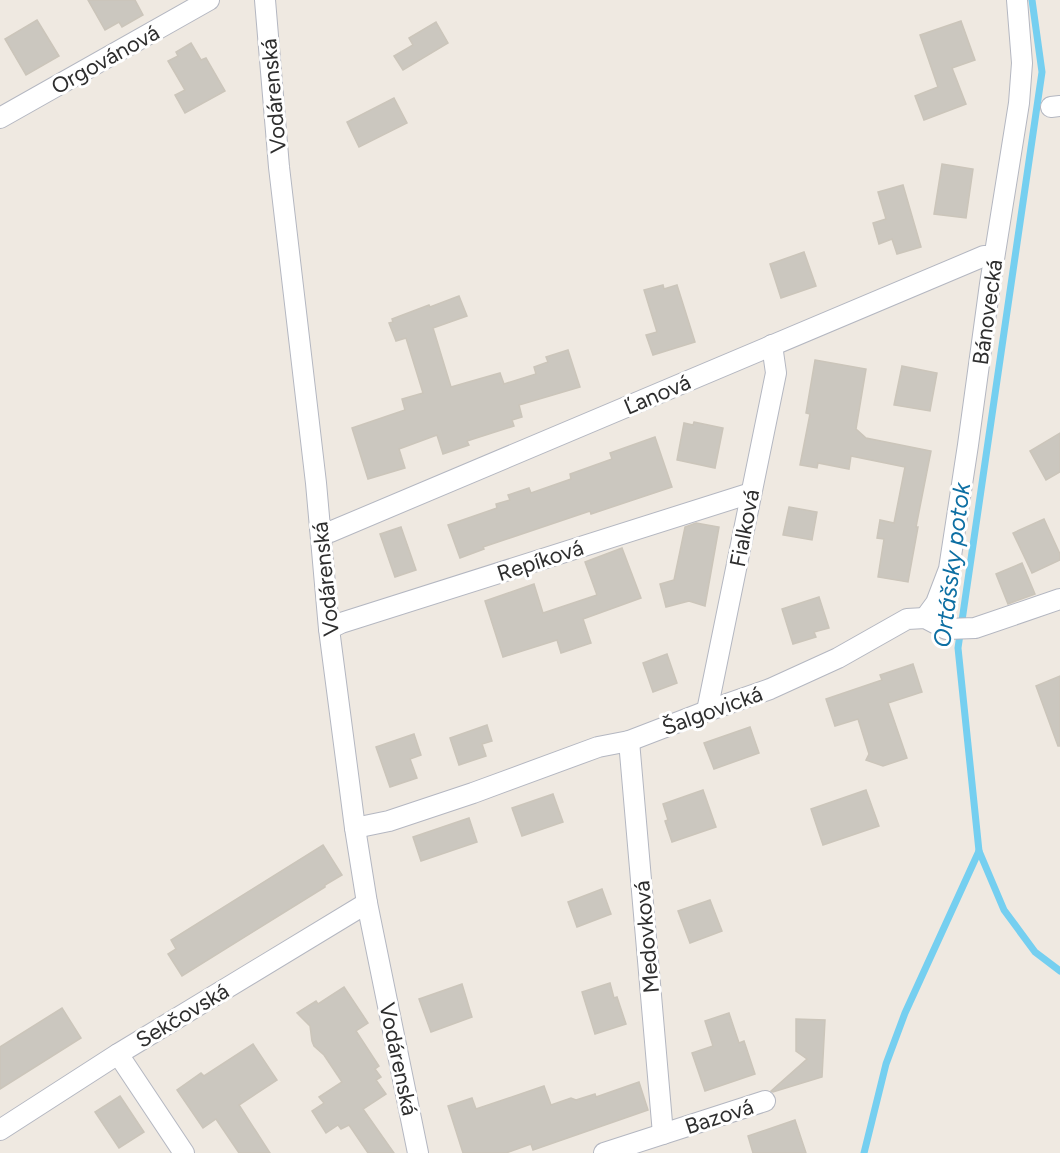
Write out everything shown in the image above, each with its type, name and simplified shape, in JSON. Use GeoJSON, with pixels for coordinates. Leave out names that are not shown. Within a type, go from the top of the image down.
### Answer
{"type":"FeatureCollection","features":[{"type":"Feature","properties":{"kind":"street","name":"Orgovánová"},"geometry":{"type":"LineString","coordinates":[[0,118],[210,0]]}},
{"type":"Feature","properties":{"kind":"street","name":"Vodárenská"},"geometry":{"type":"LineString","coordinates":[[265,0],[279,167],[316,483],[329,629],[355,828],[367,903],[418,1153]]}},
{"type":"Feature","properties":{"kind":"street","name":"Bánovecká"},"geometry":{"type":"LineString","coordinates":[[925,618],[936,603],[949,569],[994,256],[1019,103],[1022,63],[1017,0]]}},
{"type":"Feature","properties":{"kind":"street","name":"Ľanová"},"geometry":{"type":"LineString","coordinates":[[320,528],[330,532],[984,256],[994,256]]}},
{"type":"Feature","properties":{"kind":"street","name":"Fialková"},"geometry":{"type":"LineString","coordinates":[[707,711],[776,373],[772,345]]}},
{"type":"Feature","properties":{"kind":"street","name":"Repíková"},"geometry":{"type":"LineString","coordinates":[[329,629],[341,623],[751,493]]}},
{"type":"Feature","properties":{"kind":"street"},"geometry":{"type":"LineString","coordinates":[[925,618],[946,629],[975,628],[1060,599]]}},
{"type":"Feature","properties":{"kind":"street","name":"Šalgovická"},"geometry":{"type":"LineString","coordinates":[[355,828],[388,821],[472,794],[598,747],[629,741],[770,689],[838,658],[907,619],[925,618]]}},
{"type":"Feature","properties":{"kind":"street","name":"Medovková"},"geometry":{"type":"LineString","coordinates":[[629,741],[663,1134]]}},
{"type":"Feature","properties":{"kind":"street","name":"Sekčovská"},"geometry":{"type":"LineString","coordinates":[[0,1130],[118,1054],[367,903]]}},
{"type":"Feature","properties":{"kind":"street"},"geometry":{"type":"LineString","coordinates":[[118,1054],[184,1153]]}},
{"type":"Feature","properties":{"kind":"street","name":"Bazová"},"geometry":{"type":"LineString","coordinates":[[604,1153],[765,1101]]}},
{"type":"Feature","properties":{"kind":"building"},"geometry":{"type":"Polygon","coordinates":[[[88,0],[135,0],[143,15],[122,27],[119,22],[105,30],[88,0]]]}},
{"type":"Feature","properties":{"kind":"building"},"geometry":{"type":"Polygon","coordinates":[[[37,20],[59,56],[26,75],[5,39],[37,20]]]}},
{"type":"Feature","properties":{"kind":"building"},"geometry":{"type":"Polygon","coordinates":[[[961,21],[975,60],[952,68],[966,104],[924,120],[915,96],[938,87],[920,35],[961,21]]]}},
{"type":"Feature","properties":{"kind":"building"},"geometry":{"type":"Polygon","coordinates":[[[436,22],[448,43],[403,70],[394,56],[413,45],[409,38],[436,22]]]}},
{"type":"Feature","properties":{"kind":"building"},"geometry":{"type":"Polygon","coordinates":[[[191,43],[201,60],[206,58],[225,91],[185,113],[175,95],[185,90],[168,61],[178,56],[176,52],[191,43]]]}},
{"type":"Feature","properties":{"kind":"building"},"geometry":{"type":"Polygon","coordinates":[[[394,98],[407,123],[359,147],[347,122],[394,98]]]}},
{"type":"Feature","properties":{"kind":"building"},"geometry":{"type":"Polygon","coordinates":[[[942,164],[973,169],[966,218],[934,214],[942,164]]]}},
{"type":"Feature","properties":{"kind":"building"},"geometry":{"type":"Polygon","coordinates":[[[903,185],[921,247],[897,254],[892,239],[879,244],[873,223],[886,219],[878,192],[903,185]]]}},
{"type":"Feature","properties":{"kind":"building"},"geometry":{"type":"Polygon","coordinates":[[[804,252],[816,286],[781,298],[770,264],[804,252]]]}},
{"type":"Feature","properties":{"kind":"building"},"geometry":{"type":"Polygon","coordinates":[[[663,285],[664,289],[677,285],[695,342],[653,355],[646,335],[657,332],[644,290],[663,285]]]}},
{"type":"Feature","properties":{"kind":"building"},"geometry":{"type":"Polygon","coordinates":[[[459,296],[467,316],[433,328],[451,387],[500,373],[504,384],[536,374],[534,367],[548,362],[546,357],[568,350],[580,387],[519,405],[522,417],[512,420],[514,426],[467,441],[469,445],[443,454],[437,435],[399,449],[405,468],[368,479],[352,428],[405,410],[402,399],[423,393],[406,338],[396,341],[389,323],[393,322],[392,319],[459,296]]]}},
{"type":"Feature","properties":{"kind":"building"},"geometry":{"type":"Polygon","coordinates":[[[815,360],[866,369],[856,429],[866,438],[931,451],[908,582],[878,577],[884,539],[877,538],[880,520],[894,523],[905,467],[851,456],[849,469],[818,463],[817,468],[800,465],[810,414],[806,413],[815,360]]]}},
{"type":"Feature","properties":{"kind":"building"},"geometry":{"type":"Polygon","coordinates":[[[902,366],[937,373],[930,411],[894,405],[902,366]]]}},
{"type":"Feature","properties":{"kind":"building"},"geometry":{"type":"Polygon","coordinates":[[[694,422],[723,428],[715,468],[677,460],[684,423],[693,425],[694,422]]]}},
{"type":"Feature","properties":{"kind":"building"},"geometry":{"type":"Polygon","coordinates":[[[1060,433],[1060,472],[1046,480],[1030,451],[1060,433]]]}},
{"type":"Feature","properties":{"kind":"building"},"geometry":{"type":"Polygon","coordinates":[[[655,437],[672,487],[591,514],[590,511],[483,547],[484,549],[460,558],[448,525],[497,508],[496,504],[510,500],[508,495],[529,488],[531,493],[571,479],[570,474],[612,459],[610,453],[655,437]]]}},
{"type":"Feature","properties":{"kind":"building"},"geometry":{"type":"Polygon","coordinates":[[[789,507],[817,512],[812,540],[783,535],[789,507]]]}},
{"type":"Feature","properties":{"kind":"building"},"geometry":{"type":"Polygon","coordinates":[[[1044,519],[1060,554],[1060,560],[1032,573],[1013,533],[1044,519]]]}},
{"type":"Feature","properties":{"kind":"building"},"geometry":{"type":"Polygon","coordinates":[[[696,523],[719,527],[705,606],[689,601],[666,607],[660,584],[674,580],[685,527],[696,523]]]}},
{"type":"Feature","properties":{"kind":"building"},"geometry":{"type":"Polygon","coordinates":[[[401,527],[416,570],[395,577],[380,534],[401,527]]]}},
{"type":"Feature","properties":{"kind":"building"},"geometry":{"type":"Polygon","coordinates":[[[622,548],[641,598],[583,619],[591,643],[561,653],[557,640],[503,657],[485,601],[534,584],[543,613],[597,595],[585,562],[622,548]]]}},
{"type":"Feature","properties":{"kind":"building"},"geometry":{"type":"Polygon","coordinates":[[[1022,563],[1035,594],[1008,604],[996,574],[1022,563]]]}},
{"type":"Feature","properties":{"kind":"building"},"geometry":{"type":"Polygon","coordinates":[[[819,597],[829,628],[814,632],[816,637],[793,644],[782,609],[819,597]]]}},
{"type":"Feature","properties":{"kind":"building"},"geometry":{"type":"Polygon","coordinates":[[[667,654],[677,683],[653,692],[643,663],[667,654]]]}},
{"type":"Feature","properties":{"kind":"building"},"geometry":{"type":"Polygon","coordinates":[[[913,664],[922,692],[888,703],[907,758],[883,766],[866,760],[869,754],[858,719],[835,726],[826,699],[882,680],[880,675],[913,664]]]}},
{"type":"Feature","properties":{"kind":"building"},"geometry":{"type":"Polygon","coordinates":[[[1060,676],[1060,746],[1058,746],[1036,686],[1060,676]]]}},
{"type":"Feature","properties":{"kind":"building"},"geometry":{"type":"Polygon","coordinates":[[[487,725],[492,741],[482,744],[486,756],[459,765],[450,738],[487,725]]]}},
{"type":"Feature","properties":{"kind":"building"},"geometry":{"type":"Polygon","coordinates":[[[750,727],[759,753],[714,769],[704,743],[750,727]]]}},
{"type":"Feature","properties":{"kind":"building"},"geometry":{"type":"Polygon","coordinates":[[[414,734],[421,755],[410,759],[417,778],[390,787],[376,747],[414,734]]]}},
{"type":"Feature","properties":{"kind":"building"},"geometry":{"type":"Polygon","coordinates":[[[703,790],[716,827],[672,842],[665,821],[668,820],[663,804],[703,790]]]}},
{"type":"Feature","properties":{"kind":"building"},"geometry":{"type":"Polygon","coordinates":[[[866,790],[879,826],[823,845],[811,809],[866,790]]]}},
{"type":"Feature","properties":{"kind":"building"},"geometry":{"type":"Polygon","coordinates":[[[553,794],[563,822],[522,836],[512,808],[553,794]]]}},
{"type":"Feature","properties":{"kind":"building"},"geometry":{"type":"Polygon","coordinates":[[[469,818],[477,842],[421,861],[413,837],[469,818]]]}},
{"type":"Feature","properties":{"kind":"building"},"geometry":{"type":"Polygon","coordinates":[[[323,845],[342,875],[182,976],[168,954],[176,949],[171,940],[323,845]]]}},
{"type":"Feature","properties":{"kind":"building"},"geometry":{"type":"Polygon","coordinates":[[[602,889],[611,914],[577,927],[568,902],[602,889]]]}},
{"type":"Feature","properties":{"kind":"building"},"geometry":{"type":"Polygon","coordinates":[[[710,900],[722,931],[690,943],[678,911],[710,900]]]}},
{"type":"Feature","properties":{"kind":"building"},"geometry":{"type":"Polygon","coordinates":[[[610,983],[626,1024],[595,1034],[582,992],[610,983]]]}},
{"type":"Feature","properties":{"kind":"building"},"geometry":{"type":"Polygon","coordinates":[[[462,984],[472,1017],[431,1032],[419,999],[462,984]]]}},
{"type":"Feature","properties":{"kind":"building"},"geometry":{"type":"Polygon","coordinates":[[[344,987],[368,1023],[356,1031],[379,1066],[375,1069],[381,1077],[376,1080],[386,1094],[363,1109],[394,1153],[368,1153],[349,1125],[341,1129],[338,1125],[326,1133],[312,1111],[324,1103],[319,1097],[342,1082],[324,1055],[314,1046],[310,1026],[297,1013],[316,1001],[318,1004],[344,987]]]}},
{"type":"Feature","properties":{"kind":"building"},"geometry":{"type":"Polygon","coordinates":[[[62,1008],[81,1038],[0,1089],[0,1047],[62,1008]]]}},
{"type":"Feature","properties":{"kind":"building"},"geometry":{"type":"Polygon","coordinates":[[[729,1013],[739,1043],[744,1041],[755,1074],[705,1091],[692,1053],[713,1046],[705,1021],[729,1013]]]}},
{"type":"Feature","properties":{"kind":"building"},"geometry":{"type":"Polygon","coordinates":[[[796,1019],[825,1020],[822,1077],[773,1092],[771,1091],[807,1059],[796,1051],[796,1019]]]}},
{"type":"Feature","properties":{"kind":"building"},"geometry":{"type":"Polygon","coordinates":[[[253,1044],[277,1080],[239,1105],[270,1153],[239,1153],[216,1119],[203,1128],[177,1090],[201,1073],[204,1076],[253,1044]]]}},
{"type":"Feature","properties":{"kind":"building"},"geometry":{"type":"Polygon","coordinates":[[[639,1082],[648,1110],[533,1150],[531,1144],[506,1153],[463,1153],[448,1106],[472,1098],[476,1109],[544,1086],[551,1105],[571,1098],[576,1100],[595,1094],[596,1097],[639,1082]]]}},
{"type":"Feature","properties":{"kind":"building"},"geometry":{"type":"Polygon","coordinates":[[[120,1096],[144,1132],[119,1148],[95,1112],[120,1096]]]}},
{"type":"Feature","properties":{"kind":"building"},"geometry":{"type":"Polygon","coordinates":[[[795,1120],[806,1153],[753,1153],[748,1136],[795,1120]]]}},
{"type":"Feature","properties":{"kind":"waterway","name":"Ortášsky potok"},"geometry":{"type":"LineString","coordinates":[[864,1153],[886,1064],[905,1013],[979,851],[958,648],[1042,72],[1032,0]]}},
{"type":"Feature","properties":{"kind":"waterway"},"geometry":{"type":"LineString","coordinates":[[979,851],[1004,910],[1035,952],[1060,971]]}}]}
